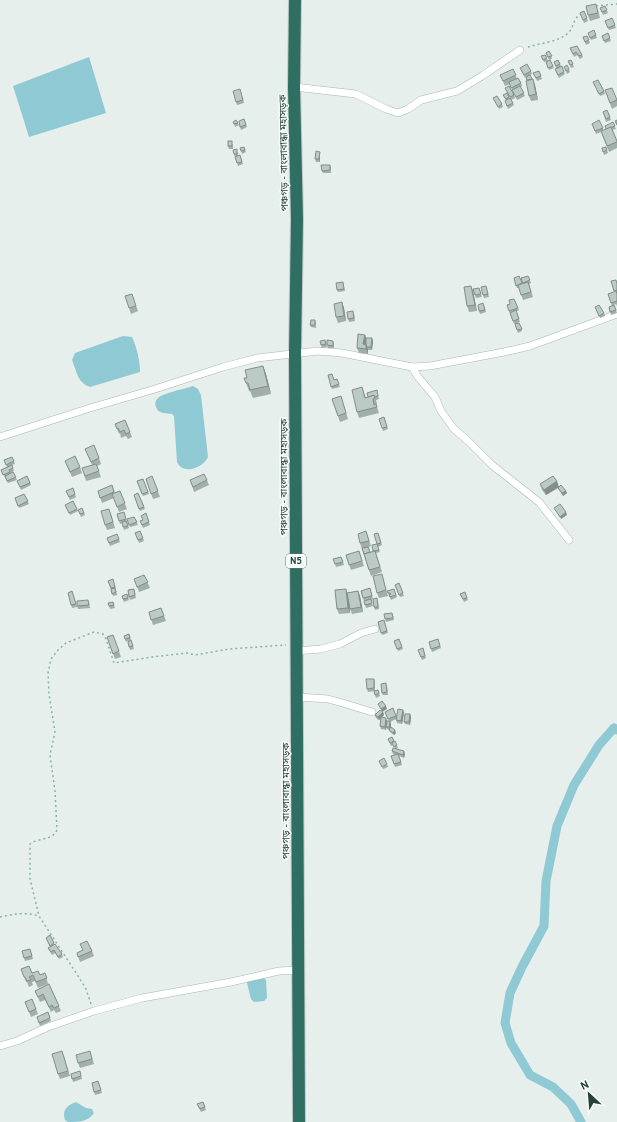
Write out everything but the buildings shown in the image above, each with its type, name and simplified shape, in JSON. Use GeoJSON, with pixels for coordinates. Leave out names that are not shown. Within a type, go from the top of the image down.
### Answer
{"type":"FeatureCollection","features":[{"type":"Feature","properties":{"kind":"highway","name":"পঞ্চগড় - বাংলাবান্ধা মহাসড়ক"},"geometry":{"type":"LineString","coordinates":[[295,0],[294,87],[297,219],[295,354],[299,1122]]}},
{"type":"Feature","properties":{"kind":"street"},"geometry":{"type":"LineString","coordinates":[[294,87],[356,94],[386,109],[398,113],[408,109],[421,100],[457,91],[520,50]]}},
{"type":"Feature","properties":{"kind":"street"},"geometry":{"type":"LineString","coordinates":[[0,437],[42,422],[257,358],[280,354],[318,351],[342,353],[412,367],[430,366],[530,346],[617,314]]}},
{"type":"Feature","properties":{"kind":"street"},"geometry":{"type":"LineString","coordinates":[[412,367],[418,377],[435,397],[441,411],[454,429],[492,465],[539,502],[569,540]]}},
{"type":"Feature","properties":{"kind":"street"},"geometry":{"type":"LineString","coordinates":[[296,648],[321,649],[340,644],[361,633],[375,629]]}},
{"type":"Feature","properties":{"kind":"street"},"geometry":{"type":"LineString","coordinates":[[297,696],[328,699],[372,712]]}},
{"type":"Feature","properties":{"kind":"street"},"geometry":{"type":"LineString","coordinates":[[0,1046],[17,1041],[48,1027],[142,998],[231,982],[279,971],[298,970]]}},
{"type":"Feature","properties":{"kind":"path"},"geometry":{"type":"LineString","coordinates":[[592,8],[602,5],[617,4]]}},
{"type":"Feature","properties":{"kind":"path"},"geometry":{"type":"LineString","coordinates":[[520,50],[560,38],[570,32],[577,17],[583,13]]}},
{"type":"Feature","properties":{"kind":"path"},"geometry":{"type":"LineString","coordinates":[[94,1012],[86,990],[78,976],[39,916],[31,882],[30,844],[53,835],[57,830],[50,755],[55,732],[49,694],[48,673],[51,659],[66,643],[94,632],[103,634],[114,663],[187,653],[195,655],[228,649],[274,645],[296,648]]}},
{"type":"Feature","properties":{"kind":"path"},"geometry":{"type":"LineString","coordinates":[[0,917],[13,914],[32,914],[39,916]]}},
{"type":"Feature","properties":{"kind":"water"},"geometry":{"type":"Polygon","coordinates":[[[89,57],[106,113],[29,137],[13,86],[89,57]]]}},
{"type":"Feature","properties":{"kind":"water"},"geometry":{"type":"Polygon","coordinates":[[[123,336],[132,337],[138,354],[140,372],[90,387],[82,382],[72,360],[75,353],[123,336]]]}},
{"type":"Feature","properties":{"kind":"water"},"geometry":{"type":"Polygon","coordinates":[[[193,386],[198,389],[201,395],[208,457],[206,461],[198,467],[184,469],[177,462],[174,416],[172,414],[158,411],[155,403],[157,399],[164,395],[193,386]]]}},
{"type":"Feature","properties":{"kind":"water"},"geometry":{"type":"Polygon","coordinates":[[[264,978],[266,980],[267,998],[264,1001],[254,1002],[251,999],[247,983],[248,981],[264,978]]]}},
{"type":"Feature","properties":{"kind":"water"},"geometry":{"type":"Polygon","coordinates":[[[76,1102],[86,1108],[92,1109],[94,1113],[86,1120],[79,1122],[68,1122],[64,1117],[65,1111],[67,1107],[76,1102]]]}},
{"type":"Feature","properties":{"kind":"waterway"},"geometry":{"type":"LineString","coordinates":[[581,1122],[571,1104],[553,1087],[530,1075],[511,1043],[505,1023],[510,993],[544,926],[546,881],[557,826],[574,785],[599,745],[614,728],[617,730]]}}]}
